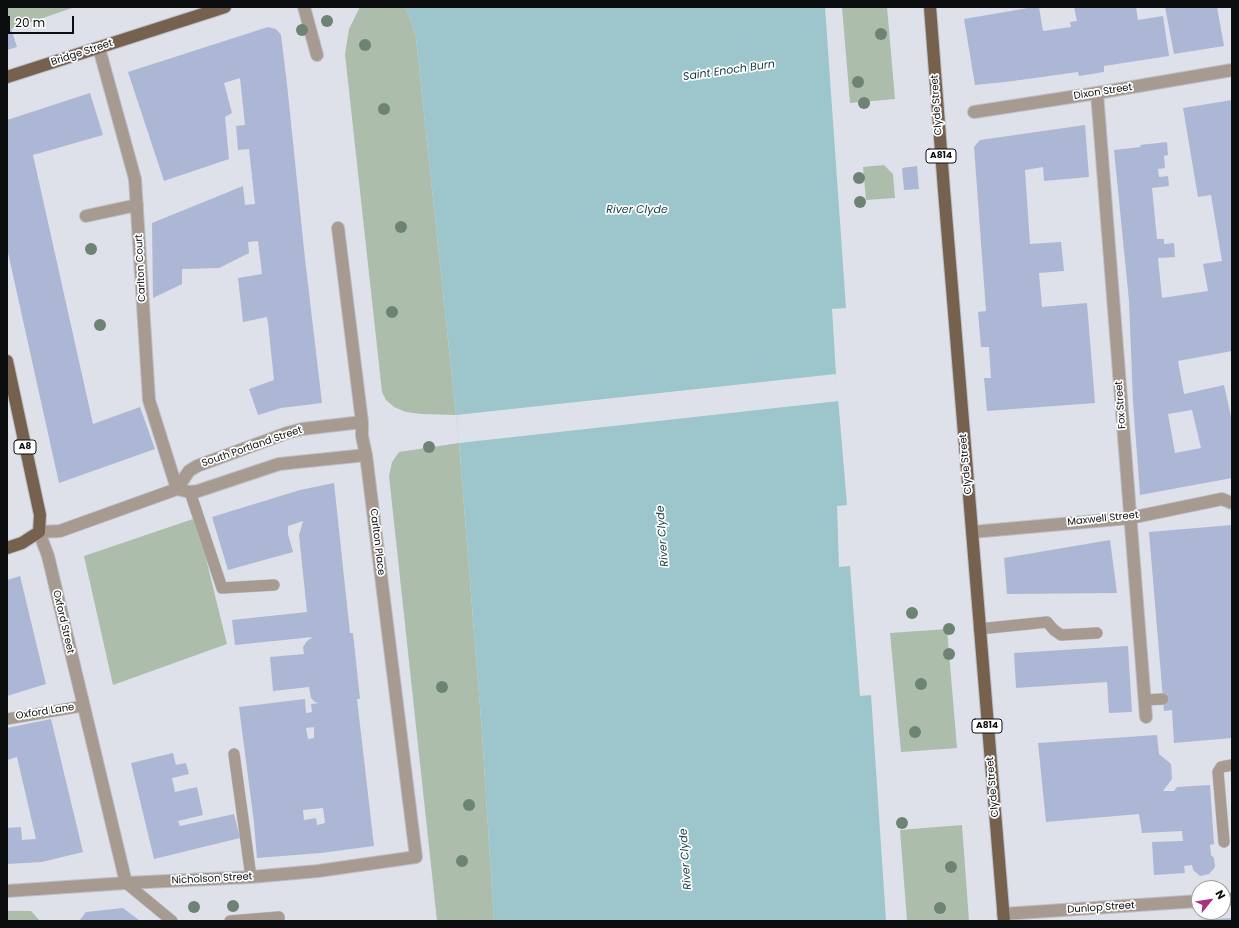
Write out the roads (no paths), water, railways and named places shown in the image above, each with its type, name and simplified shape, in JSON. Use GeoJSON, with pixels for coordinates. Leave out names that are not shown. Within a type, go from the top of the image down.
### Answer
{"type":"FeatureCollection","features":[{"type":"Feature","properties":{"kind":"main road","name":"Bridge Street"},"geometry":{"type":"LineString","coordinates":[[7,78],[225,7]]}},
{"type":"Feature","properties":{"kind":"main road","name":"Clyde Street"},"geometry":{"type":"LineString","coordinates":[[930,7],[979,629],[1004,918]]}},
{"type":"Feature","properties":{"kind":"main road","name":"Oxford Street"},"geometry":{"type":"LineString","coordinates":[[7,361],[40,515],[39,532]]}},
{"type":"Feature","properties":{"kind":"main road"},"geometry":{"type":"LineString","coordinates":[[7,548],[22,543],[39,532]]}},
{"type":"Feature","properties":{"kind":"street"},"geometry":{"type":"LineString","coordinates":[[304,7],[317,55]]}},
{"type":"Feature","properties":{"kind":"street","name":"Carlton Court"},"geometry":{"type":"LineString","coordinates":[[99,48],[136,178],[149,400],[177,489]]}},
{"type":"Feature","properties":{"kind":"street","name":"Dixon Street"},"geometry":{"type":"LineString","coordinates":[[974,112],[1232,70]]}},
{"type":"Feature","properties":{"kind":"street","name":"Fox Street"},"geometry":{"type":"LineString","coordinates":[[1097,93],[1146,716]]}},
{"type":"Feature","properties":{"kind":"street"},"geometry":{"type":"LineString","coordinates":[[86,216],[137,205]]}},
{"type":"Feature","properties":{"kind":"street","name":"Carlton Place"},"geometry":{"type":"LineString","coordinates":[[338,228],[362,422],[362,436],[366,455],[416,857]]}},
{"type":"Feature","properties":{"kind":"street","name":"South Portland Street"},"geometry":{"type":"LineString","coordinates":[[177,489],[189,471],[197,466],[287,433],[302,429],[362,422]]}},
{"type":"Feature","properties":{"kind":"street"},"geometry":{"type":"LineString","coordinates":[[39,532],[60,531],[177,489],[190,492],[198,491],[279,464],[366,455]]}},
{"type":"Feature","properties":{"kind":"street","name":"Maxwell Street"},"geometry":{"type":"LineString","coordinates":[[972,532],[1130,518],[1229,500]]}},
{"type":"Feature","properties":{"kind":"street","name":"Oxford Street"},"geometry":{"type":"LineString","coordinates":[[39,532],[48,556],[126,883]]}},
{"type":"Feature","properties":{"kind":"street","name":"Nicholson Street"},"geometry":{"type":"LineString","coordinates":[[7,891],[251,877],[416,857]]}},
{"type":"Feature","properties":{"kind":"street","name":"Dunlop Street"},"geometry":{"type":"LineString","coordinates":[[1004,918],[1191,902]]}},
{"type":"Feature","properties":{"kind":"lane"},"geometry":{"type":"LineString","coordinates":[[190,492],[222,588],[274,585]]}},
{"type":"Feature","properties":{"kind":"lane"},"geometry":{"type":"LineString","coordinates":[[979,629],[1047,622],[1061,635],[1097,633]]}},
{"type":"Feature","properties":{"kind":"lane"},"geometry":{"type":"LineString","coordinates":[[1144,700],[1163,699]]}},
{"type":"Feature","properties":{"kind":"lane","name":"Oxford Lane"},"geometry":{"type":"LineString","coordinates":[[7,719],[83,706]]}},
{"type":"Feature","properties":{"kind":"lane"},"geometry":{"type":"LineString","coordinates":[[234,754],[251,877]]}},
{"type":"Feature","properties":{"kind":"lane"},"geometry":{"type":"LineString","coordinates":[[1224,842],[1218,772],[1221,767],[1232,765]]}},
{"type":"Feature","properties":{"kind":"lane"},"geometry":{"type":"LineString","coordinates":[[126,883],[172,921]]}},
{"type":"Feature","properties":{"kind":"lane"},"geometry":{"type":"LineString","coordinates":[[230,921],[279,917],[279,921]]}},
{"type":"Feature","properties":{"kind":"water","name":"River Clyde"},"geometry":{"type":"Polygon","coordinates":[[[404,7],[825,7],[846,308],[832,309],[847,505],[837,506],[839,567],[850,566],[860,696],[871,695],[886,921],[494,921],[482,732],[459,443],[416,38],[411,20],[404,7]]]}},
{"type":"Feature","properties":{"kind":"water label","name":"Saint Enoch Burn"},"geometry":{"type":"Point","coordinates":[729,71]}}]}
